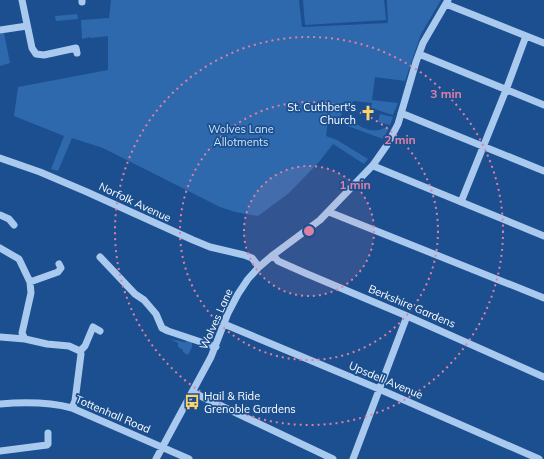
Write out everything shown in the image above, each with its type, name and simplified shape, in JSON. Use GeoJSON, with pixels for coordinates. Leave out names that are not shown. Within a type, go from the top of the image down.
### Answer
{"type":"FeatureCollection","features":[{"type":"Feature","properties":{"kind":"street"},"geometry":{"type":"LineString","coordinates":[[22,0],[32,48],[36,54],[44,55],[76,48],[77,53]]}},
{"type":"Feature","properties":{"kind":"street"},"geometry":{"type":"LineString","coordinates":[[447,2],[544,43]]}},
{"type":"Feature","properties":{"kind":"street","name":"Wolves Lane"},"geometry":{"type":"LineString","coordinates":[[156,459],[216,347],[224,324],[238,294],[248,279],[273,255],[313,227],[329,212],[373,165],[391,139],[427,34],[447,2]]}},
{"type":"Feature","properties":{"kind":"street"},"geometry":{"type":"LineString","coordinates":[[0,30],[27,26]]}},
{"type":"Feature","properties":{"kind":"street"},"geometry":{"type":"LineString","coordinates":[[461,202],[526,36]]}},
{"type":"Feature","properties":{"kind":"street"},"geometry":{"type":"LineString","coordinates":[[419,54],[544,105]]}},
{"type":"Feature","properties":{"kind":"street"},"geometry":{"type":"LineString","coordinates":[[401,113],[544,171]]}},
{"type":"Feature","properties":{"kind":"street","name":"Norfolk Avenue"},"geometry":{"type":"LineString","coordinates":[[0,158],[40,172],[210,247],[252,258],[259,267]]}},
{"type":"Feature","properties":{"kind":"street"},"geometry":{"type":"LineString","coordinates":[[373,165],[376,168],[544,236]]}},
{"type":"Feature","properties":{"kind":"street"},"geometry":{"type":"LineString","coordinates":[[329,212],[544,298]]}},
{"type":"Feature","properties":{"kind":"street"},"geometry":{"type":"LineString","coordinates":[[0,215],[9,219],[14,225]]}},
{"type":"Feature","properties":{"kind":"street"},"geometry":{"type":"LineString","coordinates":[[0,248],[19,259],[30,282],[31,294],[22,333],[25,339]]}},
{"type":"Feature","properties":{"kind":"street","name":"Berkshire Gardens"},"geometry":{"type":"LineString","coordinates":[[273,255],[278,261],[544,377]]}},
{"type":"Feature","properties":{"kind":"street"},"geometry":{"type":"LineString","coordinates":[[100,257],[135,294],[144,300],[156,314],[162,328],[216,347]]}},
{"type":"Feature","properties":{"kind":"street"},"geometry":{"type":"LineString","coordinates":[[30,282],[58,272],[61,268],[59,264]]}},
{"type":"Feature","properties":{"kind":"street"},"geometry":{"type":"LineString","coordinates":[[353,459],[407,316]]}},
{"type":"Feature","properties":{"kind":"street","name":"Upsdell Avenue"},"geometry":{"type":"LineString","coordinates":[[224,324],[379,389],[539,459]]}},
{"type":"Feature","properties":{"kind":"street"},"geometry":{"type":"LineString","coordinates":[[80,351],[85,346],[93,327],[100,331]]}},
{"type":"Feature","properties":{"kind":"street"},"geometry":{"type":"LineString","coordinates":[[0,337],[25,339],[47,344],[69,346],[80,351]]}},
{"type":"Feature","properties":{"kind":"street"},"geometry":{"type":"LineString","coordinates":[[72,408],[75,401],[81,354],[80,351]]}},
{"type":"Feature","properties":{"kind":"street"},"geometry":{"type":"LineString","coordinates":[[192,392],[333,459]]}},
{"type":"Feature","properties":{"kind":"street","name":"Tottenhall Road"},"geometry":{"type":"LineString","coordinates":[[0,404],[22,403],[59,405],[72,408],[189,459]]}},
{"type":"Feature","properties":{"kind":"street"},"geometry":{"type":"LineString","coordinates":[[0,451],[47,445],[48,433]]}},
{"type":"Feature","properties":{"kind":"green space","name":"Wolves Lane Allotments"},"geometry":{"type":"Polygon","coordinates":[[[111,0],[299,0],[302,27],[388,23],[387,0],[441,0],[421,34],[405,81],[375,77],[372,100],[398,103],[393,115],[371,108],[372,103],[353,101],[352,104],[341,103],[341,117],[337,117],[336,124],[328,121],[326,136],[337,140],[368,159],[364,164],[333,144],[319,162],[289,193],[258,216],[235,212],[220,207],[103,148],[72,138],[58,171],[51,169],[64,136],[14,116],[18,87],[108,70],[108,36],[82,39],[81,20],[109,18],[111,0]]]}},
{"type":"Feature","properties":{"kind":"green space"},"geometry":{"type":"Polygon","coordinates":[[[303,0],[384,0],[386,20],[305,25],[303,0]]]}},
{"type":"Feature","properties":{"kind":"green space"},"geometry":{"type":"Polygon","coordinates":[[[77,14],[78,19],[56,21],[55,16],[77,14]]]}},
{"type":"Feature","properties":{"kind":"green space"},"geometry":{"type":"Polygon","coordinates":[[[4,33],[10,63],[0,66],[0,34],[4,33]]]}},
{"type":"Feature","properties":{"kind":"green space"},"geometry":{"type":"Polygon","coordinates":[[[349,112],[352,121],[365,128],[379,130],[389,128],[383,139],[345,125],[345,123],[349,123],[349,112]]]}},
{"type":"Feature","properties":{"kind":"green space"},"geometry":{"type":"Polygon","coordinates":[[[380,114],[393,117],[390,125],[378,122],[380,114]]]}},
{"type":"Feature","properties":{"kind":"green space"},"geometry":{"type":"Polygon","coordinates":[[[170,339],[192,342],[192,347],[188,355],[178,347],[178,343],[170,339]]]}},
{"type":"Feature","properties":{"kind":"place","name":"St. Cuthbert's Church"},"geometry":{"type":"Point","coordinates":[368,113]}},
{"type":"Feature","properties":{"kind":"place","name":"Hail & Ride Grenoble Gardens"},"geometry":{"type":"Point","coordinates":[192,402]}}]}
